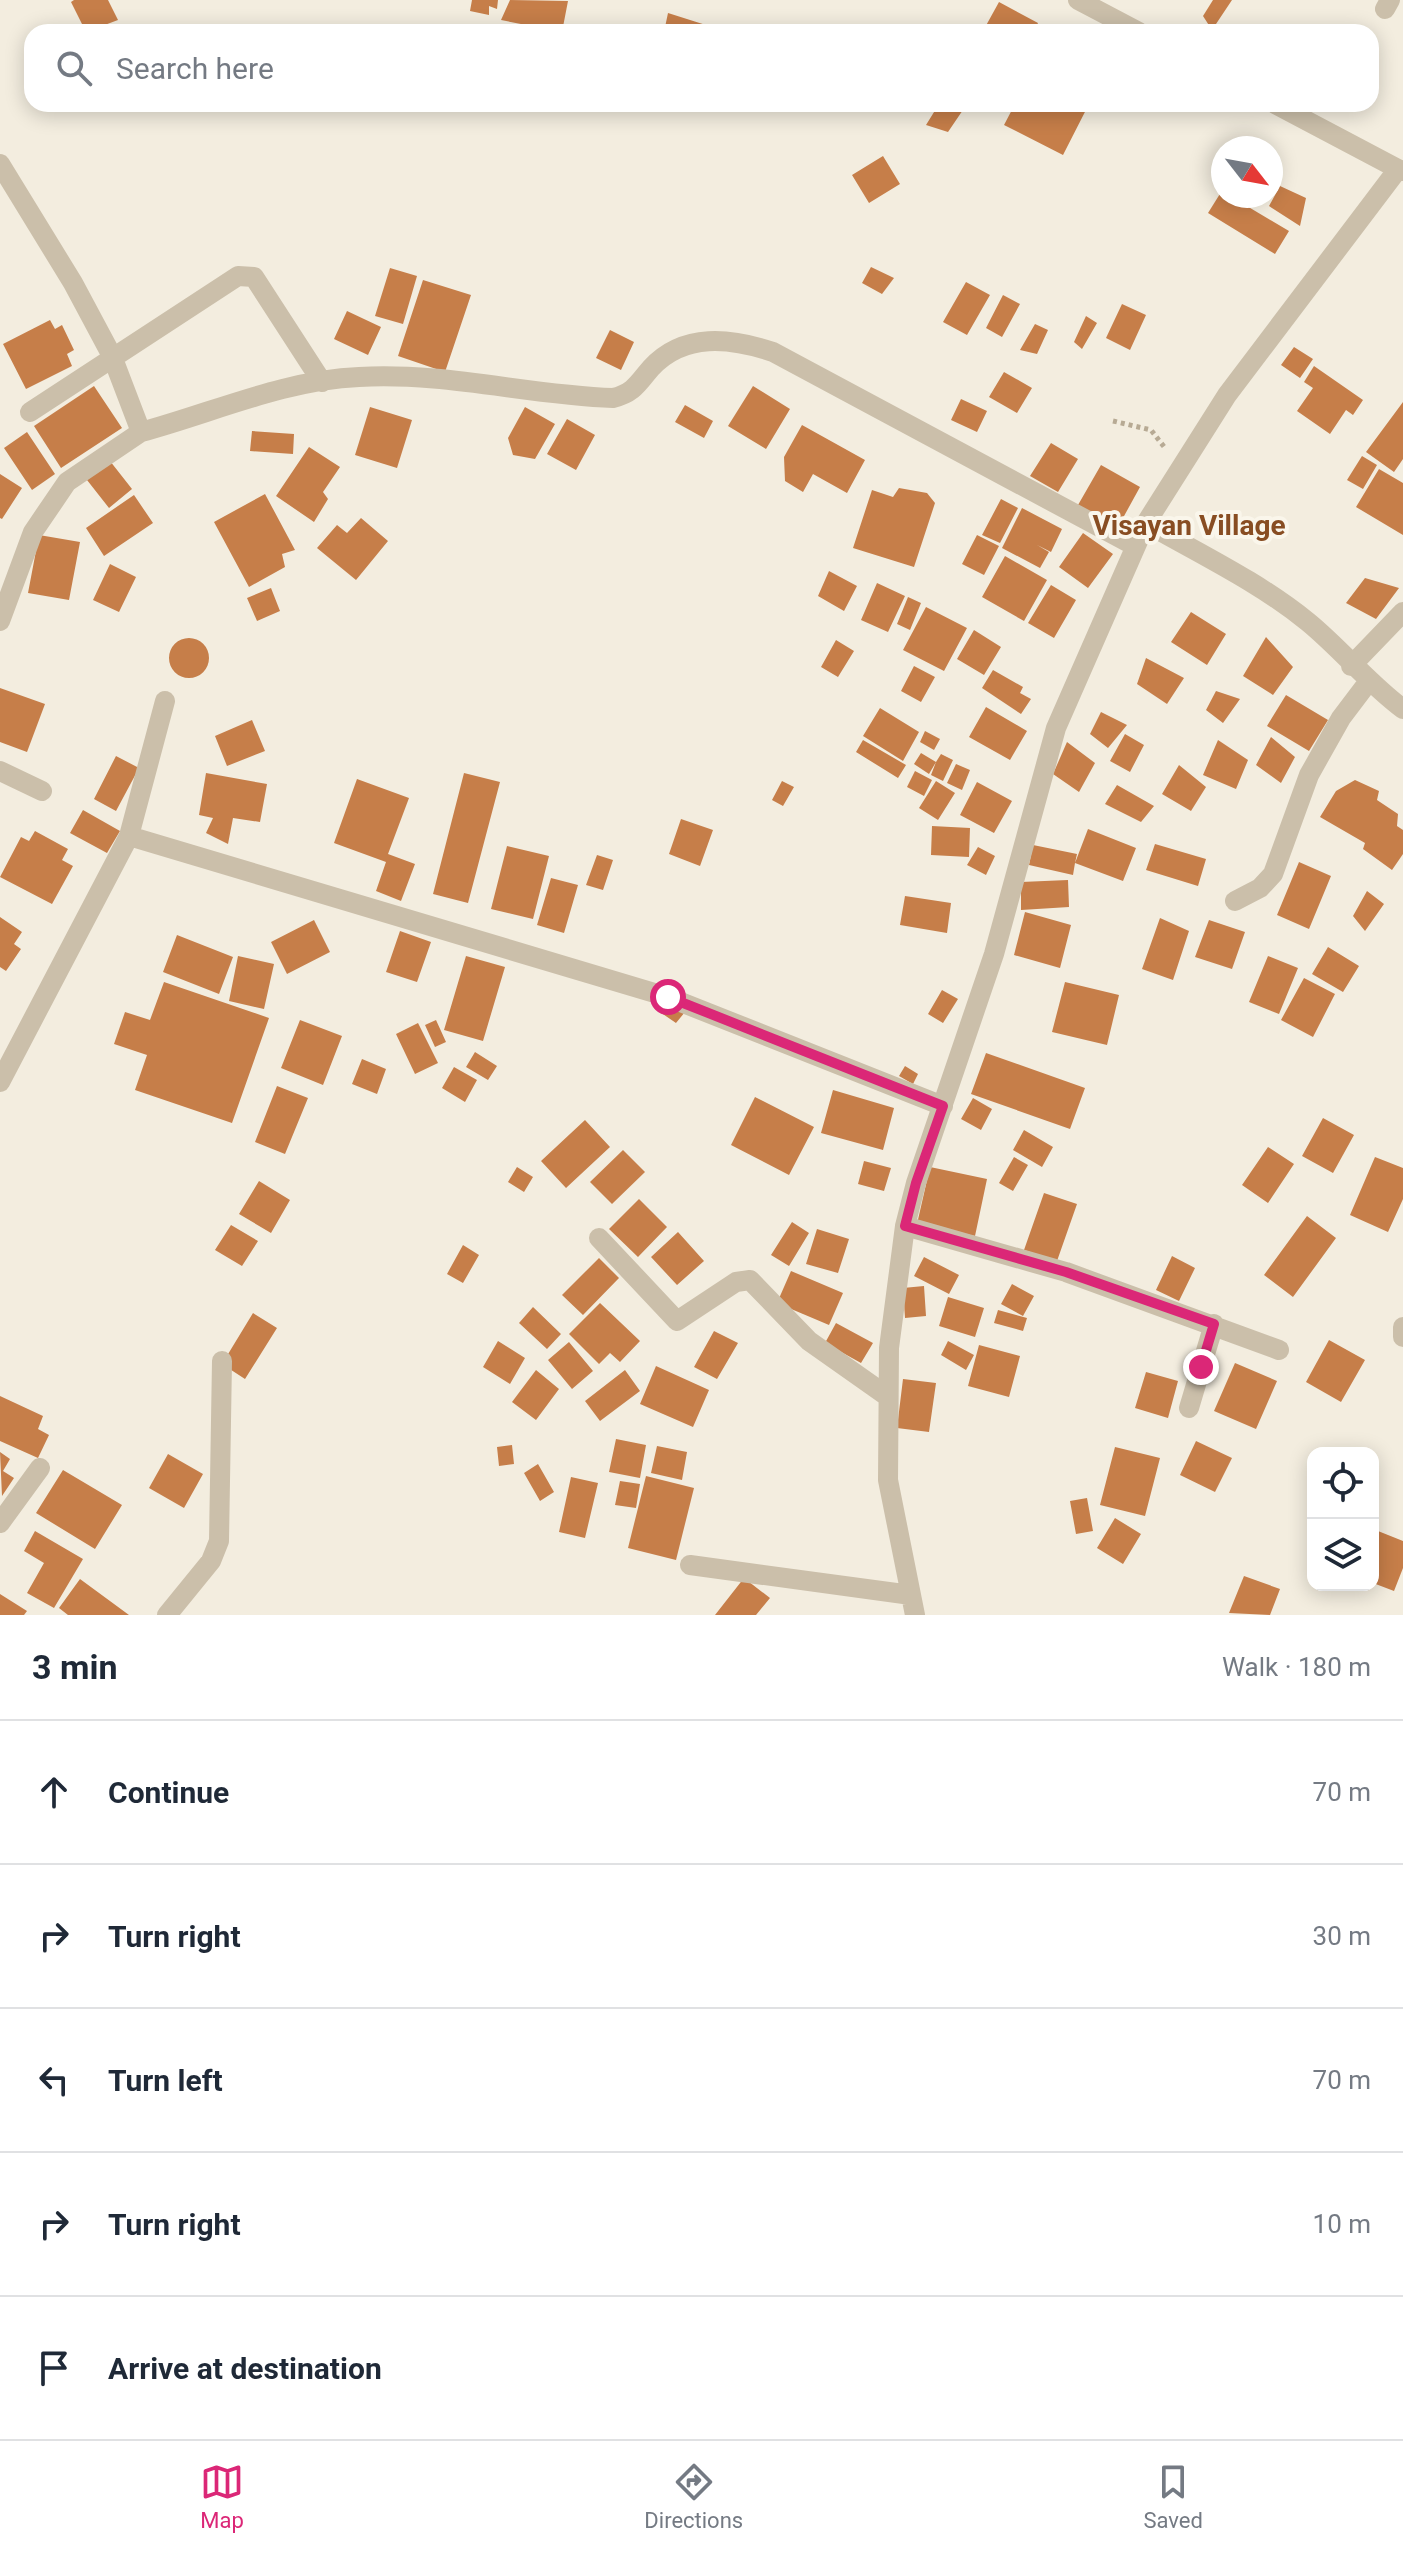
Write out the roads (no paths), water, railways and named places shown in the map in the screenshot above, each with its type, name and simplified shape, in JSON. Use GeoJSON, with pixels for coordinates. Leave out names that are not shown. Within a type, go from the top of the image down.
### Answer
{"type":"FeatureCollection","features":[{"type":"Feature","properties":{"kind":"street"},"geometry":{"type":"LineString","coordinates":[[1078,0],[1124,24]]}},
{"type":"Feature","properties":{"kind":"street"},"geometry":{"type":"LineString","coordinates":[[690,1565],[913,1605],[888,1480],[889,1348],[905,1226],[916,1183],[994,954],[1056,728],[1146,523],[1227,395],[1400,170],[1290,112]]}},
{"type":"Feature","properties":{"kind":"street"},"geometry":{"type":"LineString","coordinates":[[0,164],[73,283],[112,356],[141,432]]}},
{"type":"Feature","properties":{"kind":"street"},"geometry":{"type":"LineString","coordinates":[[30,412],[238,276],[254,277],[322,382]]}},
{"type":"Feature","properties":{"kind":"street"},"geometry":{"type":"LineString","coordinates":[[0,621],[33,532],[67,482],[141,432],[261,396],[358,377],[462,380],[613,398],[631,392],[661,358],[677,347],[706,341],[738,341],[773,352],[1135,546]]}},
{"type":"Feature","properties":{"kind":"street"},"geometry":{"type":"LineString","coordinates":[[1146,523],[1278,598],[1311,624],[1351,666],[1403,709]]}},
{"type":"Feature","properties":{"kind":"street"},"geometry":{"type":"LineString","coordinates":[[1351,666],[1403,612]]}},
{"type":"Feature","properties":{"kind":"street"},"geometry":{"type":"LineString","coordinates":[[1235,901],[1260,888],[1273,874],[1309,775],[1341,718],[1369,681]]}},
{"type":"Feature","properties":{"kind":"street"},"geometry":{"type":"LineString","coordinates":[[0,1082],[129,836],[165,701]]}},
{"type":"Feature","properties":{"kind":"street"},"geometry":{"type":"LineString","coordinates":[[0,771],[42,791]]}},
{"type":"Feature","properties":{"kind":"street"},"geometry":{"type":"LineString","coordinates":[[129,836],[668,997],[943,1106]]}},
{"type":"Feature","properties":{"kind":"street"},"geometry":{"type":"LineString","coordinates":[[905,1226],[1066,1272],[1279,1350]]}},
{"type":"Feature","properties":{"kind":"street"},"geometry":{"type":"LineString","coordinates":[[599,1238],[677,1321],[736,1282],[750,1280],[809,1341],[887,1396]]}},
{"type":"Feature","properties":{"kind":"street"},"geometry":{"type":"LineString","coordinates":[[1189,1408],[1214,1324]]}},
{"type":"Feature","properties":{"kind":"street"},"geometry":{"type":"LineString","coordinates":[[1403,1327],[1403,1337]]}},
{"type":"Feature","properties":{"kind":"street"},"geometry":{"type":"LineString","coordinates":[[167,1615],[211,1561],[219,1541],[222,1361]]}},
{"type":"Feature","properties":{"kind":"street"},"geometry":{"type":"LineString","coordinates":[[0,1523],[40,1468]]}},
{"type":"Feature","properties":{"kind":"district","name":"Visayan Village"},"geometry":{"type":"Point","coordinates":[1189,525]}}]}
